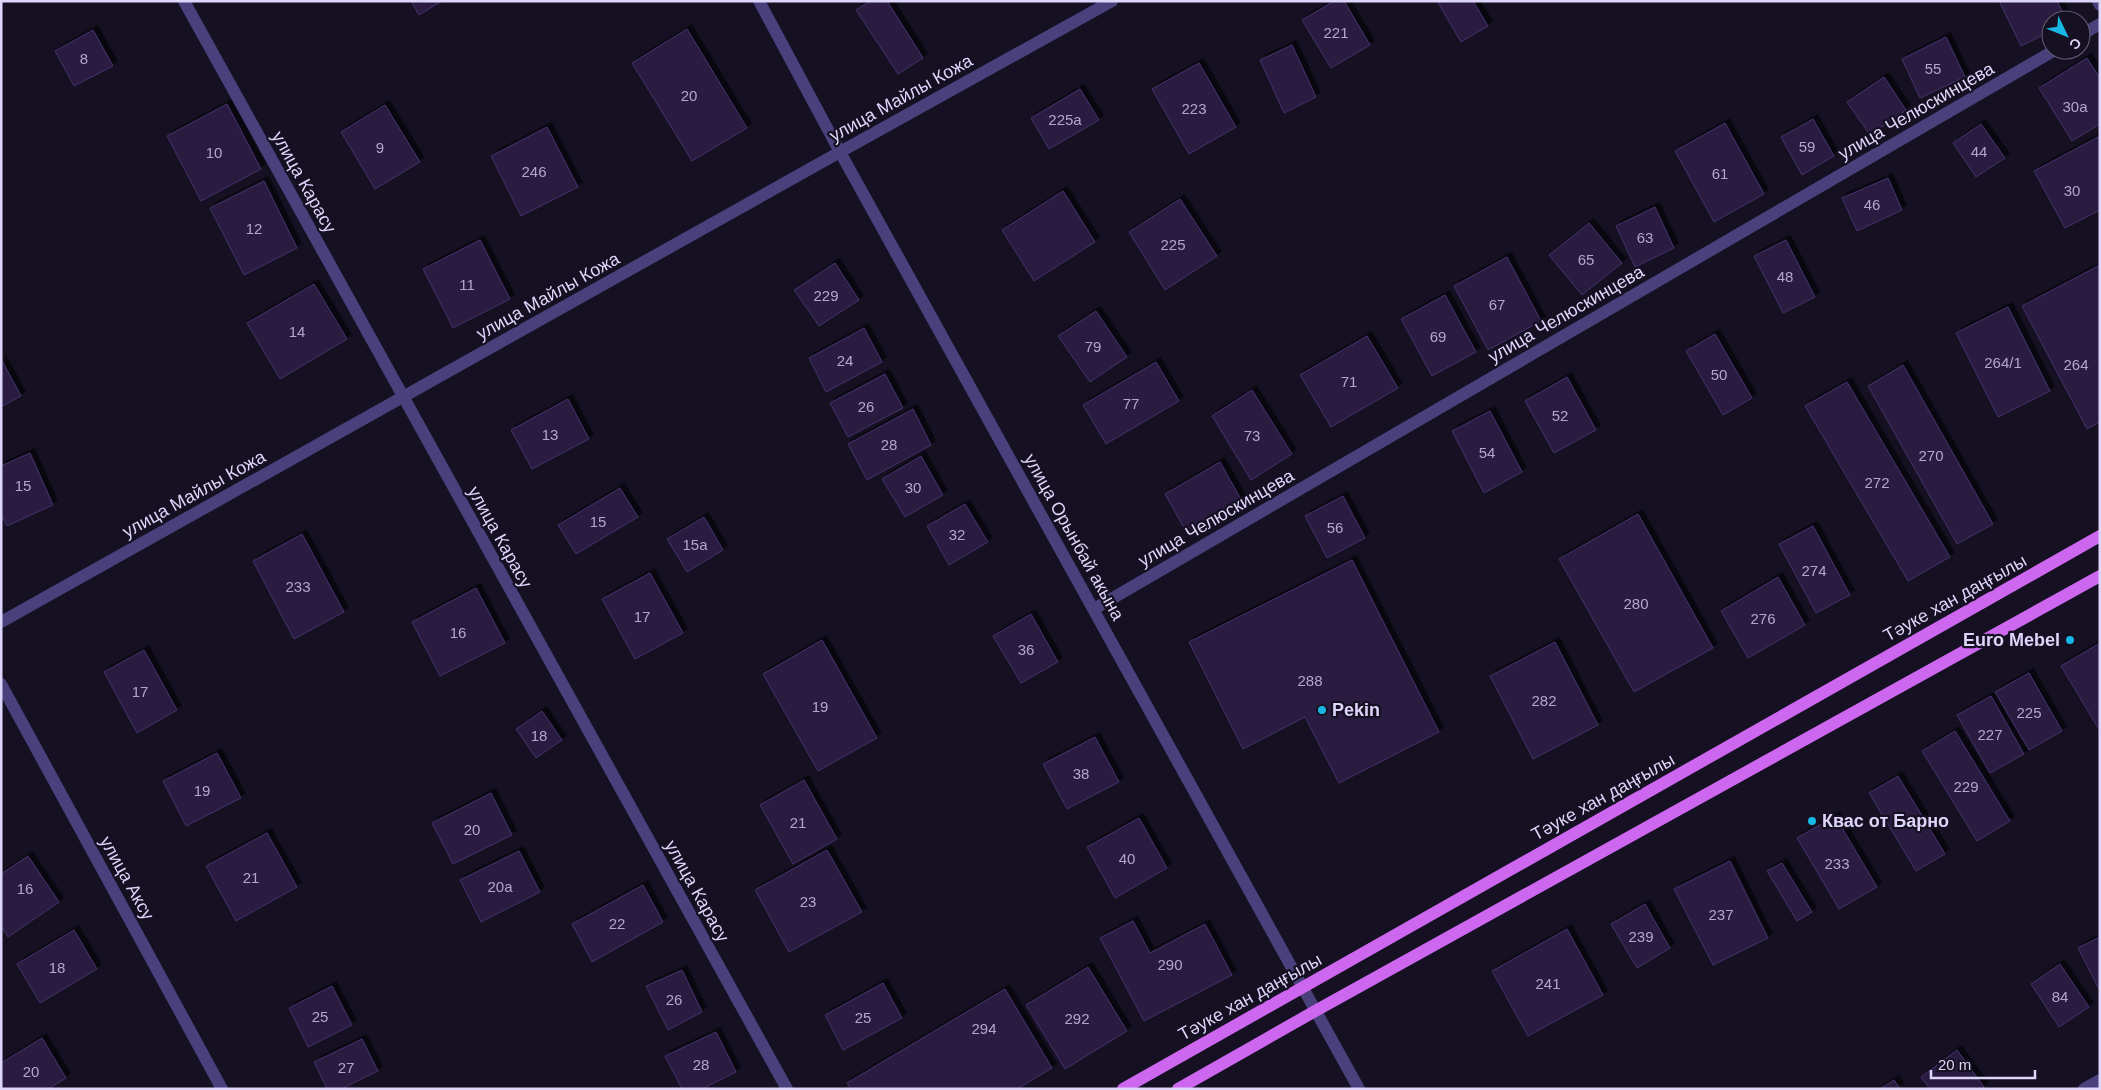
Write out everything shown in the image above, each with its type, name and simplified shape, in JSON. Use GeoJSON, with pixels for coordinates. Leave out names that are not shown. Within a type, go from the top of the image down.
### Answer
{"type":"FeatureCollection","features":[{"type":"Feature","properties":{"kind":"main road","name":"Тәуке хан даңғылы"},"geometry":{"type":"LineString","coordinates":[[1123,1089],[2100,536]]}},
{"type":"Feature","properties":{"kind":"main road"},"geometry":{"type":"LineString","coordinates":[[1178,1089],[2100,576]]}},
{"type":"Feature","properties":{"kind":"street","name":"улица Карасу"},"geometry":{"type":"LineString","coordinates":[[184,1],[787,1089]]}},
{"type":"Feature","properties":{"kind":"street","name":"улица Орынбай акына"},"geometry":{"type":"LineString","coordinates":[[759,1],[840,152],[1304,986],[1359,1089]]}},
{"type":"Feature","properties":{"kind":"street","name":"улица Майлы Кожа"},"geometry":{"type":"LineString","coordinates":[[1,622],[1112,1]]}},
{"type":"Feature","properties":{"kind":"street"},"geometry":{"type":"LineString","coordinates":[[2098,1],[2100,5]]}},
{"type":"Feature","properties":{"kind":"street","name":"улица Челюскинцева"},"geometry":{"type":"LineString","coordinates":[[1094,609],[2041,58]]}},
{"type":"Feature","properties":{"kind":"street","name":"улица Аксу"},"geometry":{"type":"LineString","coordinates":[[1,684],[222,1089]]}},
{"type":"Feature","properties":{"kind":"street"},"geometry":{"type":"LineString","coordinates":[[2084,1089],[2100,1080]]}},
{"type":"Feature","properties":{"kind":"building"},"geometry":{"type":"Polygon","coordinates":[[[411,1],[442,1],[419,15],[411,1]]]}},
{"type":"Feature","properties":{"kind":"building"},"geometry":{"type":"Polygon","coordinates":[[[870,1],[887,1],[923,58],[898,74],[856,10],[870,1]]]}},
{"type":"Feature","properties":{"kind":"building"},"geometry":{"type":"Polygon","coordinates":[[[1334,1],[1344,1],[1370,45],[1331,68],[1302,20],[1334,1]]]}},
{"type":"Feature","properties":{"kind":"building"},"geometry":{"type":"Polygon","coordinates":[[[1437,1],[1473,1],[1488,26],[1461,42],[1437,1]]]}},
{"type":"Feature","properties":{"kind":"building"},"geometry":{"type":"Polygon","coordinates":[[[1999,1],[2057,1],[2062,10],[2041,10],[2041,36],[2021,46],[1999,1]]]}},
{"type":"Feature","properties":{"kind":"building"},"geometry":{"type":"Polygon","coordinates":[[[687,29],[747,128],[692,161],[632,63],[687,29]]]}},
{"type":"Feature","properties":{"kind":"building"},"geometry":{"type":"Polygon","coordinates":[[[93,30],[113,66],[74,86],[55,51],[93,30]]]}},
{"type":"Feature","properties":{"kind":"building"},"geometry":{"type":"Polygon","coordinates":[[[1946,37],[1965,77],[1920,98],[1902,59],[1946,37]]]}},
{"type":"Feature","properties":{"kind":"building"},"geometry":{"type":"Polygon","coordinates":[[[1292,45],[1316,97],[1284,113],[1260,60],[1292,45]]]}},
{"type":"Feature","properties":{"kind":"building"},"geometry":{"type":"Polygon","coordinates":[[[2084,60],[2088,60],[2100,78],[2100,124],[2072,141],[2039,88],[2084,60]]]}},
{"type":"Feature","properties":{"kind":"building"},"geometry":{"type":"Polygon","coordinates":[[[1199,63],[1236,127],[1189,154],[1152,89],[1199,63]]]}},
{"type":"Feature","properties":{"kind":"building"},"geometry":{"type":"Polygon","coordinates":[[[1884,77],[1906,110],[1870,135],[1847,102],[1884,77]]]}},
{"type":"Feature","properties":{"kind":"building"},"geometry":{"type":"Polygon","coordinates":[[[1080,89],[1099,120],[1049,149],[1031,118],[1080,89]]]}},
{"type":"Feature","properties":{"kind":"building"},"geometry":{"type":"Polygon","coordinates":[[[227,104],[261,169],[201,201],[167,136],[227,104]]]}},
{"type":"Feature","properties":{"kind":"building"},"geometry":{"type":"Polygon","coordinates":[[[385,105],[420,162],[375,189],[341,132],[385,105]]]}},
{"type":"Feature","properties":{"kind":"building"},"geometry":{"type":"Polygon","coordinates":[[[1813,119],[1834,156],[1802,175],[1781,137],[1813,119]]]}},
{"type":"Feature","properties":{"kind":"building"},"geometry":{"type":"Polygon","coordinates":[[[1725,123],[1764,194],[1714,222],[1675,151],[1725,123]]]}},
{"type":"Feature","properties":{"kind":"building"},"geometry":{"type":"Polygon","coordinates":[[[1981,124],[2005,158],[1976,177],[1953,143],[1981,124]]]}},
{"type":"Feature","properties":{"kind":"building"},"geometry":{"type":"Polygon","coordinates":[[[547,127],[578,187],[521,216],[491,156],[547,127]]]}},
{"type":"Feature","properties":{"kind":"building"},"geometry":{"type":"Polygon","coordinates":[[[2100,136],[2100,210],[2065,228],[2034,171],[2100,136]]]}},
{"type":"Feature","properties":{"kind":"building"},"geometry":{"type":"Polygon","coordinates":[[[1888,178],[1902,210],[1857,231],[1842,198],[1888,178]]]}},
{"type":"Feature","properties":{"kind":"building"},"geometry":{"type":"Polygon","coordinates":[[[264,181],[297,248],[244,275],[210,208],[264,181]]]}},
{"type":"Feature","properties":{"kind":"building"},"geometry":{"type":"Polygon","coordinates":[[[1063,191],[1095,242],[1034,281],[1002,230],[1063,191]]]}},
{"type":"Feature","properties":{"kind":"building"},"geometry":{"type":"Polygon","coordinates":[[[1180,199],[1217,256],[1165,290],[1129,232],[1180,199]]]}},
{"type":"Feature","properties":{"kind":"building"},"geometry":{"type":"Polygon","coordinates":[[[1655,207],[1674,248],[1635,267],[1616,226],[1655,207]]]}},
{"type":"Feature","properties":{"kind":"building"},"geometry":{"type":"Polygon","coordinates":[[[1589,223],[1622,263],[1582,295],[1549,255],[1589,223]]]}},
{"type":"Feature","properties":{"kind":"building"},"geometry":{"type":"Polygon","coordinates":[[[480,240],[510,299],[453,328],[423,269],[480,240]]]}},
{"type":"Feature","properties":{"kind":"building"},"geometry":{"type":"Polygon","coordinates":[[[1786,240],[1815,297],[1783,313],[1754,256],[1786,240]]]}},
{"type":"Feature","properties":{"kind":"building"},"geometry":{"type":"Polygon","coordinates":[[[1507,257],[1541,321],[1488,350],[1454,286],[1507,257]]]}},
{"type":"Feature","properties":{"kind":"building"},"geometry":{"type":"Polygon","coordinates":[[[835,263],[859,300],[819,326],[794,290],[835,263]]]}},
{"type":"Feature","properties":{"kind":"building"},"geometry":{"type":"Polygon","coordinates":[[[2100,265],[2100,422],[2087,429],[2022,306],[2100,265]]]}},
{"type":"Feature","properties":{"kind":"building"},"geometry":{"type":"Polygon","coordinates":[[[314,284],[347,339],[280,379],[247,323],[314,284]]]}},
{"type":"Feature","properties":{"kind":"building"},"geometry":{"type":"Polygon","coordinates":[[[1445,295],[1476,352],[1432,376],[1401,319],[1445,295]]]}},
{"type":"Feature","properties":{"kind":"building"},"geometry":{"type":"Polygon","coordinates":[[[2008,307],[2050,391],[1998,417],[1956,333],[2008,307]]]}},
{"type":"Feature","properties":{"kind":"building"},"geometry":{"type":"Polygon","coordinates":[[[1096,311],[1127,357],[1090,382],[1058,336],[1096,311]]]}},
{"type":"Feature","properties":{"kind":"building"},"geometry":{"type":"Polygon","coordinates":[[[864,328],[882,362],[826,392],[809,358],[864,328]]]}},
{"type":"Feature","properties":{"kind":"building"},"geometry":{"type":"Polygon","coordinates":[[[1715,334],[1752,398],[1723,415],[1686,351],[1715,334]]]}},
{"type":"Feature","properties":{"kind":"building"},"geometry":{"type":"Polygon","coordinates":[[[1367,336],[1398,388],[1331,427],[1300,375],[1367,336]]]}},
{"type":"Feature","properties":{"kind":"building"},"geometry":{"type":"Polygon","coordinates":[[[1,359],[21,396],[1,407],[1,359]]]}},
{"type":"Feature","properties":{"kind":"building"},"geometry":{"type":"Polygon","coordinates":[[[1156,362],[1179,401],[1106,444],[1083,405],[1156,362]]]}},
{"type":"Feature","properties":{"kind":"building"},"geometry":{"type":"Polygon","coordinates":[[[1903,365],[1993,524],[1957,544],[1868,386],[1903,365]]]}},
{"type":"Feature","properties":{"kind":"building"},"geometry":{"type":"Polygon","coordinates":[[[885,374],[903,408],[848,437],[830,403],[885,374]]]}},
{"type":"Feature","properties":{"kind":"building"},"geometry":{"type":"Polygon","coordinates":[[[1567,377],[1596,430],[1554,453],[1525,401],[1567,377]]]}},
{"type":"Feature","properties":{"kind":"building"},"geometry":{"type":"Polygon","coordinates":[[[1847,382],[1950,557],[1908,581],[1805,406],[1847,382]]]}},
{"type":"Feature","properties":{"kind":"building"},"geometry":{"type":"Polygon","coordinates":[[[1252,390],[1292,454],[1251,480],[1212,416],[1252,390]]]}},
{"type":"Feature","properties":{"kind":"building"},"geometry":{"type":"Polygon","coordinates":[[[568,399],[589,439],[532,469],[511,430],[568,399]]]}},
{"type":"Feature","properties":{"kind":"building"},"geometry":{"type":"Polygon","coordinates":[[[913,409],[931,445],[867,480],[848,444],[913,409]]]}},
{"type":"Feature","properties":{"kind":"building"},"geometry":{"type":"Polygon","coordinates":[[[1490,411],[1522,472],[1484,493],[1452,431],[1490,411]]]}},
{"type":"Feature","properties":{"kind":"building"},"geometry":{"type":"Polygon","coordinates":[[[30,453],[53,505],[7,526],[1,514],[1,466],[30,453]]]}},
{"type":"Feature","properties":{"kind":"building"},"geometry":{"type":"Polygon","coordinates":[[[921,456],[943,495],[905,517],[882,479],[921,456]]]}},
{"type":"Feature","properties":{"kind":"building"},"geometry":{"type":"Polygon","coordinates":[[[1220,462],[1243,503],[1188,535],[1165,494],[1220,462]]]}},
{"type":"Feature","properties":{"kind":"building"},"geometry":{"type":"Polygon","coordinates":[[[620,488],[638,517],[576,554],[558,525],[620,488]]]}},
{"type":"Feature","properties":{"kind":"building"},"geometry":{"type":"Polygon","coordinates":[[[1343,496],[1365,538],[1327,558],[1305,516],[1343,496]]]}},
{"type":"Feature","properties":{"kind":"building"},"geometry":{"type":"Polygon","coordinates":[[[965,504],[988,542],[949,565],[927,526],[965,504]]]}},
{"type":"Feature","properties":{"kind":"building"},"geometry":{"type":"Polygon","coordinates":[[[1638,514],[1713,648],[1634,692],[1559,559],[1638,514]]]}},
{"type":"Feature","properties":{"kind":"building"},"geometry":{"type":"Polygon","coordinates":[[[704,517],[723,550],[687,572],[667,539],[704,517]]]}},
{"type":"Feature","properties":{"kind":"building"},"geometry":{"type":"Polygon","coordinates":[[[1813,526],[1850,595],[1816,613],[1779,544],[1813,526]]]}},
{"type":"Feature","properties":{"kind":"building"},"geometry":{"type":"Polygon","coordinates":[[[302,534],[344,612],[294,639],[253,561],[302,534]]]}},
{"type":"Feature","properties":{"kind":"building"},"geometry":{"type":"Polygon","coordinates":[[[1352,560],[1439,732],[1339,783],[1305,717],[1243,749],[1189,642],[1352,560]]]}},
{"type":"Feature","properties":{"kind":"building"},"geometry":{"type":"Polygon","coordinates":[[[650,573],[683,633],[635,659],[602,599],[650,573]]]}},
{"type":"Feature","properties":{"kind":"building"},"geometry":{"type":"Polygon","coordinates":[[[1778,577],[1805,625],[1748,658],[1721,611],[1778,577]]]}},
{"type":"Feature","properties":{"kind":"building"},"geometry":{"type":"Polygon","coordinates":[[[476,588],[505,643],[440,676],[412,622],[476,588]]]}},
{"type":"Feature","properties":{"kind":"building"},"geometry":{"type":"Polygon","coordinates":[[[1031,614],[1058,662],[1021,683],[993,636],[1031,614]]]}},
{"type":"Feature","properties":{"kind":"building"},"geometry":{"type":"Polygon","coordinates":[[[822,640],[877,738],[818,771],[763,674],[822,640]]]}},
{"type":"Feature","properties":{"kind":"building"},"geometry":{"type":"Polygon","coordinates":[[[1555,642],[1598,725],[1533,759],[1490,676],[1555,642]]]}},
{"type":"Feature","properties":{"kind":"building"},"geometry":{"type":"Polygon","coordinates":[[[2100,643],[2100,731],[2061,666],[2100,643]]]}},
{"type":"Feature","properties":{"kind":"building"},"geometry":{"type":"Polygon","coordinates":[[[144,650],[177,710],[137,733],[104,672],[144,650]]]}},
{"type":"Feature","properties":{"kind":"building"},"geometry":{"type":"Polygon","coordinates":[[[2029,673],[2062,731],[2029,750],[1995,692],[2029,673]]]}},
{"type":"Feature","properties":{"kind":"building"},"geometry":{"type":"Polygon","coordinates":[[[1991,696],[2024,754],[1990,773],[1957,715],[1991,696]]]}},
{"type":"Feature","properties":{"kind":"building"},"geometry":{"type":"Polygon","coordinates":[[[542,711],[562,740],[536,758],[516,729],[542,711]]]}},
{"type":"Feature","properties":{"kind":"building"},"geometry":{"type":"Polygon","coordinates":[[[1955,731],[2010,821],[1977,841],[1922,751],[1955,731]]]}},
{"type":"Feature","properties":{"kind":"building"},"geometry":{"type":"Polygon","coordinates":[[[1095,737],[1119,782],[1067,809],[1043,764],[1095,737]]]}},
{"type":"Feature","properties":{"kind":"building"},"geometry":{"type":"Polygon","coordinates":[[[217,753],[241,798],[186,826],[163,781],[217,753]]]}},
{"type":"Feature","properties":{"kind":"building"},"geometry":{"type":"Polygon","coordinates":[[[1898,776],[1945,854],[1916,871],[1869,793],[1898,776]]]}},
{"type":"Feature","properties":{"kind":"building"},"geometry":{"type":"Polygon","coordinates":[[[804,780],[837,839],[793,864],[760,805],[804,780]]]}},
{"type":"Feature","properties":{"kind":"building"},"geometry":{"type":"Polygon","coordinates":[[[491,793],[512,835],[453,864],[432,823],[491,793]]]}},
{"type":"Feature","properties":{"kind":"building"},"geometry":{"type":"Polygon","coordinates":[[[1835,816],[1877,887],[1839,909],[1797,838],[1835,816]]]}},
{"type":"Feature","properties":{"kind":"building"},"geometry":{"type":"Polygon","coordinates":[[[1139,818],[1167,868],[1115,898],[1087,847],[1139,818]]]}},
{"type":"Feature","properties":{"kind":"building"},"geometry":{"type":"Polygon","coordinates":[[[267,833],[297,887],[236,921],[206,866],[267,833]]]}},
{"type":"Feature","properties":{"kind":"building"},"geometry":{"type":"Polygon","coordinates":[[[827,850],[862,912],[789,952],[755,890],[827,850]]]}},
{"type":"Feature","properties":{"kind":"building"},"geometry":{"type":"Polygon","coordinates":[[[519,851],[540,892],[481,922],[460,880],[519,851]]]}},
{"type":"Feature","properties":{"kind":"building"},"geometry":{"type":"Polygon","coordinates":[[[28,856],[59,902],[8,937],[1,926],[1,874],[28,856]]]}},
{"type":"Feature","properties":{"kind":"building"},"geometry":{"type":"Polygon","coordinates":[[[1730,861],[1768,938],[1713,965],[1674,889],[1730,861]]]}},
{"type":"Feature","properties":{"kind":"building"},"geometry":{"type":"Polygon","coordinates":[[[1782,863],[1812,912],[1797,921],[1767,871],[1782,863]]]}},
{"type":"Feature","properties":{"kind":"building"},"geometry":{"type":"Polygon","coordinates":[[[643,885],[663,922],[592,962],[572,924],[643,885]]]}},
{"type":"Feature","properties":{"kind":"building"},"geometry":{"type":"Polygon","coordinates":[[[1645,904],[1670,948],[1637,968],[1611,924],[1645,904]]]}},
{"type":"Feature","properties":{"kind":"building"},"geometry":{"type":"Polygon","coordinates":[[[1133,921],[1150,953],[1205,924],[1232,975],[1144,1021],[1100,938],[1133,921]]]}},
{"type":"Feature","properties":{"kind":"building"},"geometry":{"type":"Polygon","coordinates":[[[1567,929],[1603,995],[1528,1036],[1492,971],[1567,929]]]}},
{"type":"Feature","properties":{"kind":"building"},"geometry":{"type":"Polygon","coordinates":[[[74,930],[97,969],[40,1003],[17,964],[74,930]]]}},
{"type":"Feature","properties":{"kind":"building"},"geometry":{"type":"Polygon","coordinates":[[[2100,937],[2100,991],[2078,948],[2100,937]]]}},
{"type":"Feature","properties":{"kind":"building"},"geometry":{"type":"Polygon","coordinates":[[[2060,964],[2089,1007],[2059,1027],[2031,984],[2060,964]]]}},
{"type":"Feature","properties":{"kind":"building"},"geometry":{"type":"Polygon","coordinates":[[[1088,967],[1127,1031],[1065,1069],[1026,1005],[1088,967]]]}},
{"type":"Feature","properties":{"kind":"building"},"geometry":{"type":"Polygon","coordinates":[[[682,970],[702,1012],[668,1030],[646,986],[682,970]]]}},
{"type":"Feature","properties":{"kind":"building"},"geometry":{"type":"Polygon","coordinates":[[[883,983],[902,1018],[843,1050],[825,1015],[883,983]]]}},
{"type":"Feature","properties":{"kind":"building"},"geometry":{"type":"Polygon","coordinates":[[[332,986],[352,1025],[308,1047],[289,1008],[332,986]]]}},
{"type":"Feature","properties":{"kind":"building"},"geometry":{"type":"Polygon","coordinates":[[[1005,989],[1052,1068],[1017,1089],[851,1089],[847,1083],[1005,989]]]}},
{"type":"Feature","properties":{"kind":"building"},"geometry":{"type":"Polygon","coordinates":[[[716,1032],[736,1072],[702,1089],[682,1089],[665,1056],[716,1032]]]}},
{"type":"Feature","properties":{"kind":"building"},"geometry":{"type":"Polygon","coordinates":[[[42,1038],[66,1078],[48,1089],[1,1089],[1,1063],[42,1038]]]}},
{"type":"Feature","properties":{"kind":"building"},"geometry":{"type":"Polygon","coordinates":[[[362,1039],[378,1071],[341,1089],[327,1089],[314,1062],[362,1039]]]}},
{"type":"Feature","properties":{"kind":"building"},"geometry":{"type":"Polygon","coordinates":[[[1957,1050],[1984,1087],[1982,1089],[1930,1089],[1921,1077],[1957,1050]]]}},
{"type":"Feature","properties":{"kind":"building"},"geometry":{"type":"Polygon","coordinates":[[[1894,1080],[1900,1089],[1880,1089],[1894,1080]]]}},
{"type":"Feature","properties":{"kind":"place","name":"Euro Mebel"},"geometry":{"type":"Point","coordinates":[2070,640]}},
{"type":"Feature","properties":{"kind":"place","name":"Pekin"},"geometry":{"type":"Point","coordinates":[1322,710]}},
{"type":"Feature","properties":{"kind":"place","name":"Квас от Барно"},"geometry":{"type":"Point","coordinates":[1812,821]}}]}
